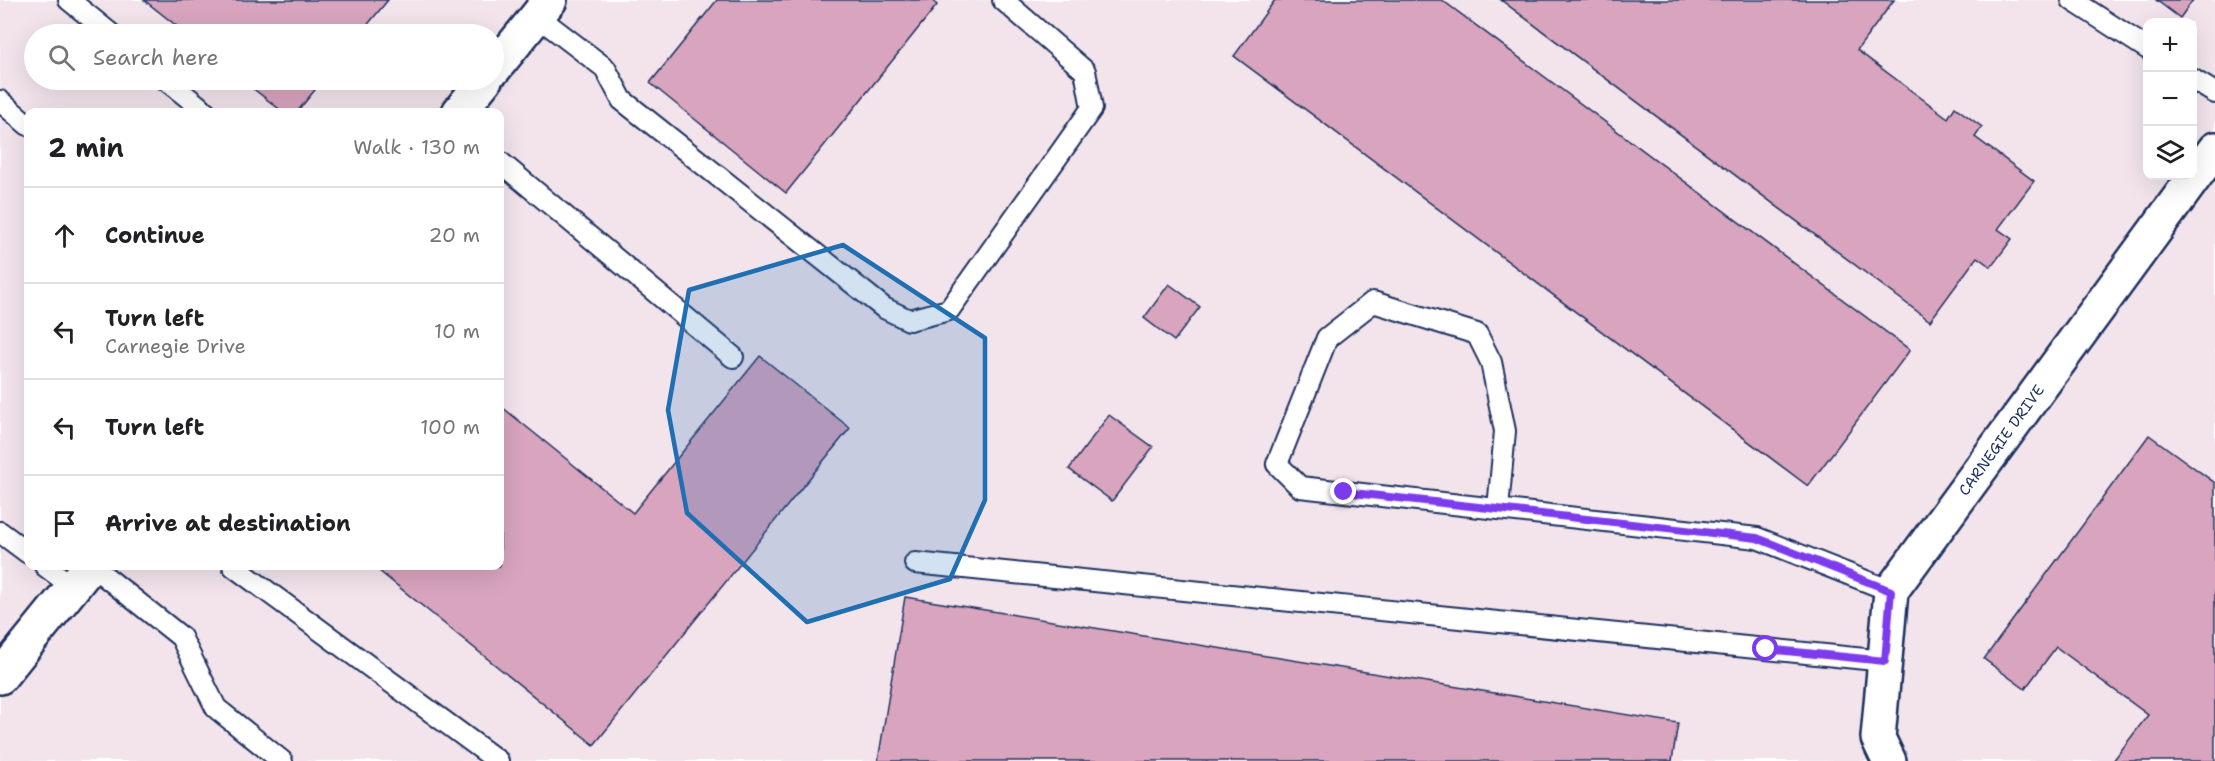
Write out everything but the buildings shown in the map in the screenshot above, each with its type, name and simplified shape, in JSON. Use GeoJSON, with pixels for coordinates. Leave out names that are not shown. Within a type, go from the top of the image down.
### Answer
{"type":"FeatureCollection","features":[{"type":"Feature","properties":{"kind":"street"},"geometry":{"type":"LineString","coordinates":[[504,57],[543,8]]}},
{"type":"Feature","properties":{"kind":"street"},"geometry":{"type":"LineString","coordinates":[[462,108],[477,90]]}},
{"type":"Feature","properties":{"kind":"street","name":"CARNEGIE DRIVE"},"geometry":{"type":"LineString","coordinates":[[1891,591],[2215,149]]}},
{"type":"Feature","properties":{"kind":"street"},"geometry":{"type":"LineString","coordinates":[[0,677],[85,573]]}},
{"type":"Feature","properties":{"kind":"street"},"geometry":{"type":"LineString","coordinates":[[1889,761],[1878,738],[1891,591]]}},
{"type":"Feature","properties":{"kind":"lane"},"geometry":{"type":"LineString","coordinates":[[69,0],[99,24]]}},
{"type":"Feature","properties":{"kind":"lane"},"geometry":{"type":"LineString","coordinates":[[543,8],[605,68],[622,100],[884,308],[909,320],[949,309],[1092,108],[1085,71],[1003,0]]}},
{"type":"Feature","properties":{"kind":"lane"},"geometry":{"type":"LineString","coordinates":[[2072,0],[2143,46]]}},
{"type":"Feature","properties":{"kind":"lane"},"geometry":{"type":"LineString","coordinates":[[2197,82],[2215,93]]}},
{"type":"Feature","properties":{"kind":"lane"},"geometry":{"type":"LineString","coordinates":[[178,90],[201,108]]}},
{"type":"Feature","properties":{"kind":"lane"},"geometry":{"type":"LineString","coordinates":[[0,101],[24,122]]}},
{"type":"Feature","properties":{"kind":"lane"},"geometry":{"type":"LineString","coordinates":[[504,165],[733,357]]}},
{"type":"Feature","properties":{"kind":"lane"},"geometry":{"type":"LineString","coordinates":[[1498,509],[1505,431],[1491,362],[1477,334],[1373,302],[1327,338],[1277,464],[1300,487],[1757,538],[1891,591]]}},
{"type":"Feature","properties":{"kind":"lane"},"geometry":{"type":"LineString","coordinates":[[0,532],[24,550]]}},
{"type":"Feature","properties":{"kind":"lane"},"geometry":{"type":"LineString","coordinates":[[915,563],[1885,661]]}},
{"type":"Feature","properties":{"kind":"lane"},"geometry":{"type":"LineString","coordinates":[[68,570],[85,573],[181,637],[216,708],[282,761]]}},
{"type":"Feature","properties":{"kind":"lane"},"geometry":{"type":"LineString","coordinates":[[238,570],[498,761]]}},
{"type":"Feature","properties":{"kind":"highlighted area"},"geometry":{"type":"Polygon","coordinates":[[[843,245],[985,338],[985,500],[950,579],[807,622],[687,513],[668,410],[689,290],[843,245]]]}},
{"type":"Feature","properties":{"kind":"shaded area"},"geometry":{"type":"Polygon","coordinates":[[[0,0],[2215,0],[2215,761],[0,761],[0,0]]]}},
{"type":"Feature","properties":{"kind":"route"},"geometry":{"type":"LineString","coordinates":[[1344,492],[1757,538],[1891,591],[1885,661],[1766,649]]}}]}
